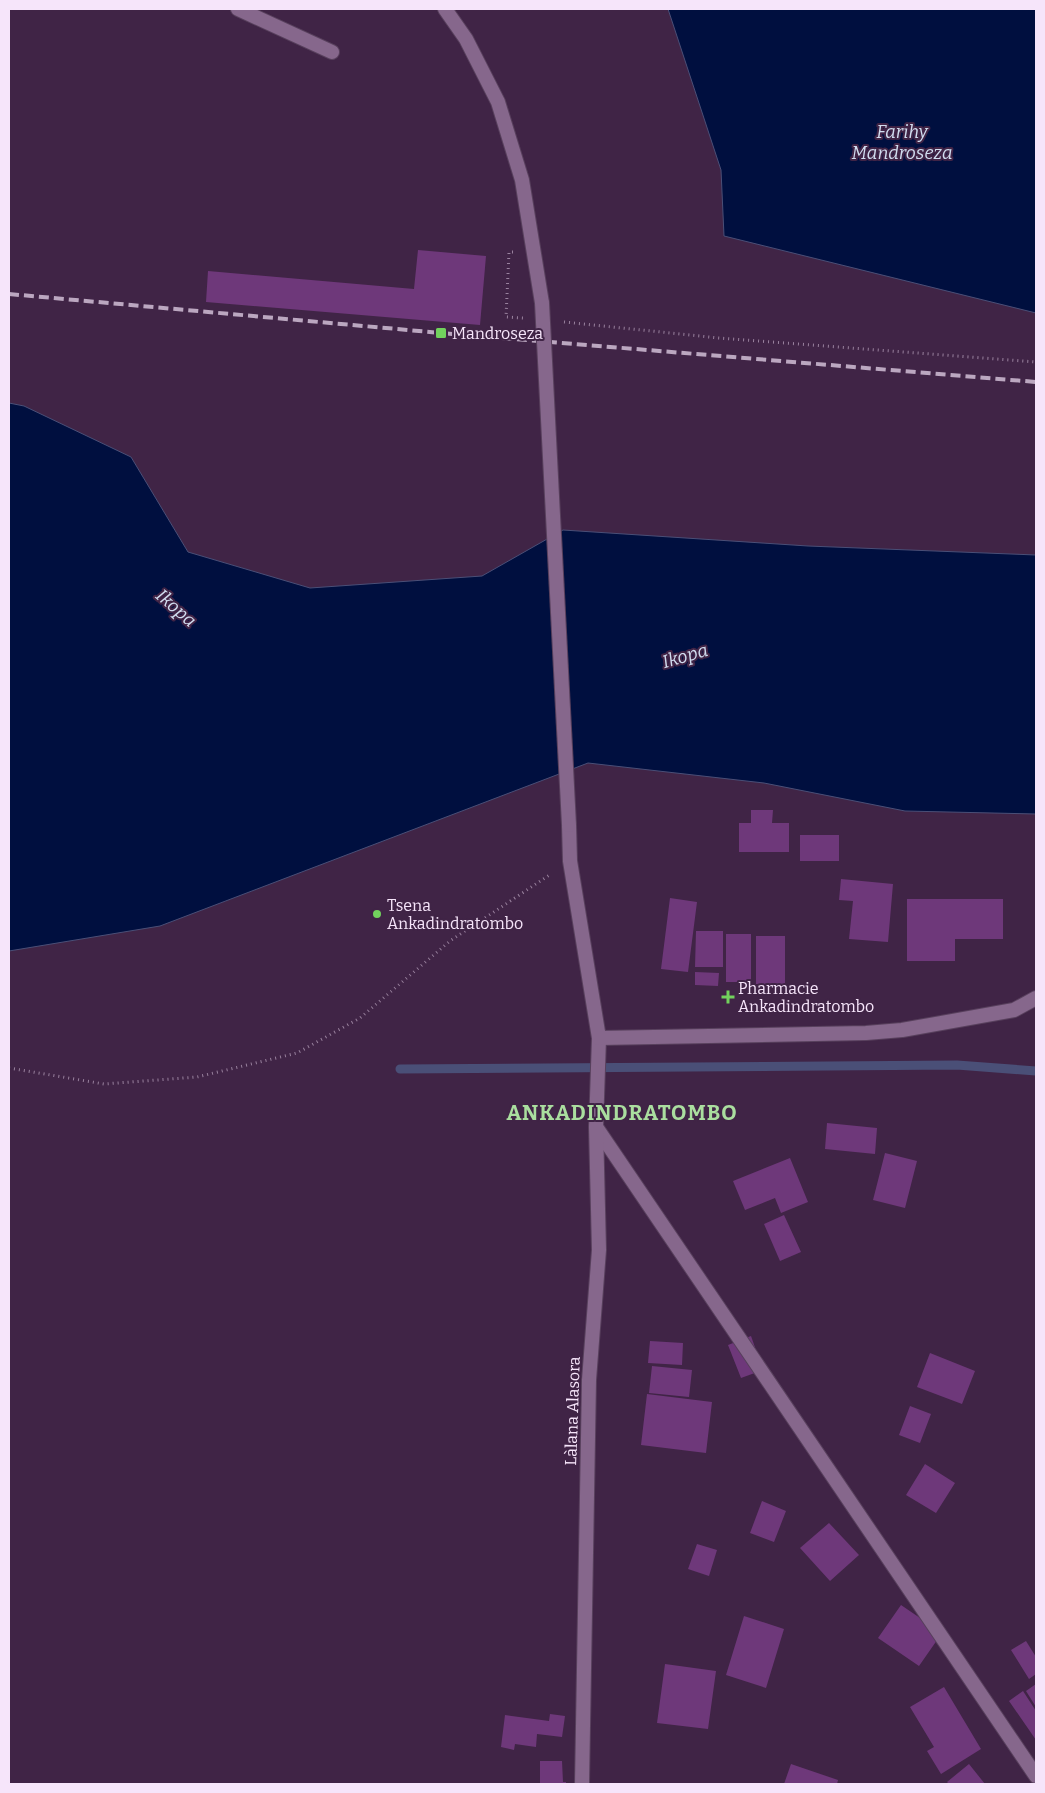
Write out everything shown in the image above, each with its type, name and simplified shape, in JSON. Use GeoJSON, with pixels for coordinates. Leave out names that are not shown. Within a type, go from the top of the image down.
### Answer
{"type":"FeatureCollection","features":[{"type":"Feature","properties":{"kind":"street"},"geometry":{"type":"LineString","coordinates":[[238,9],[332,52]]}},
{"type":"Feature","properties":{"kind":"street","name":"Làlana Alasora"},"geometry":{"type":"LineString","coordinates":[[446,9],[466,39],[498,102],[522,180],[542,303],[570,861],[599,1038],[596,1127],[599,1250],[589,1380],[582,1784]]}},
{"type":"Feature","properties":{"kind":"street"},"geometry":{"type":"LineString","coordinates":[[599,1038],[866,1033],[902,1030],[1014,1010],[1036,998]]}},
{"type":"Feature","properties":{"kind":"street"},"geometry":{"type":"LineString","coordinates":[[596,1127],[1036,1776]]}},
{"type":"Feature","properties":{"kind":"path"},"geometry":{"type":"LineString","coordinates":[[525,318],[506,316],[509,252],[534,254]]}},
{"type":"Feature","properties":{"kind":"path"},"geometry":{"type":"LineString","coordinates":[[554,321],[719,338],[1036,362]]}},
{"type":"Feature","properties":{"kind":"path"},"geometry":{"type":"LineString","coordinates":[[9,1068],[104,1084],[197,1077],[296,1053],[360,1018],[450,941],[570,861]]}},
{"type":"Feature","properties":{"kind":"water","name":"Farihy Mandroseza"},"geometry":{"type":"Polygon","coordinates":[[[668,9],[1036,9],[1036,313],[724,236],[721,170],[668,9]]]}},
{"type":"Feature","properties":{"kind":"water","name":"Ikopa"},"geometry":{"type":"Polygon","coordinates":[[[9,403],[24,406],[131,457],[188,552],[310,588],[482,576],[563,530],[808,546],[1036,555],[1036,814],[905,811],[764,783],[588,763],[160,926],[9,951],[9,403]]]}},
{"type":"Feature","properties":{"kind":"building"},"geometry":{"type":"Polygon","coordinates":[[[418,250],[486,256],[480,325],[206,302],[208,271],[414,289],[418,250]]]}},
{"type":"Feature","properties":{"kind":"building"},"geometry":{"type":"Polygon","coordinates":[[[751,810],[773,810],[772,823],[789,823],[789,852],[739,852],[739,823],[751,823],[751,810]]]}},
{"type":"Feature","properties":{"kind":"building"},"geometry":{"type":"Polygon","coordinates":[[[800,835],[839,835],[839,861],[800,861],[800,835]]]}},
{"type":"Feature","properties":{"kind":"building"},"geometry":{"type":"Polygon","coordinates":[[[841,879],[893,884],[888,942],[849,939],[853,901],[839,900],[841,879]]]}},
{"type":"Feature","properties":{"kind":"building"},"geometry":{"type":"Polygon","coordinates":[[[670,898],[697,902],[688,972],[661,969],[670,898]]]}},
{"type":"Feature","properties":{"kind":"building"},"geometry":{"type":"Polygon","coordinates":[[[907,899],[1003,899],[1003,939],[955,939],[955,961],[907,961],[907,899]]]}},
{"type":"Feature","properties":{"kind":"building"},"geometry":{"type":"Polygon","coordinates":[[[696,931],[723,931],[723,967],[695,967],[696,931]]]}},
{"type":"Feature","properties":{"kind":"building"},"geometry":{"type":"Polygon","coordinates":[[[726,934],[751,934],[751,982],[726,982],[726,934]]]}},
{"type":"Feature","properties":{"kind":"building"},"geometry":{"type":"Polygon","coordinates":[[[756,936],[785,936],[785,984],[756,984],[756,936]]]}},
{"type":"Feature","properties":{"kind":"building"},"geometry":{"type":"Polygon","coordinates":[[[695,972],[719,973],[718,986],[695,985],[695,972]]]}},
{"type":"Feature","properties":{"kind":"building"},"geometry":{"type":"Polygon","coordinates":[[[827,1123],[877,1128],[875,1154],[825,1149],[827,1123]]]}},
{"type":"Feature","properties":{"kind":"building"},"geometry":{"type":"Polygon","coordinates":[[[885,1153],[917,1161],[905,1208],[873,1200],[885,1153]]]}},
{"type":"Feature","properties":{"kind":"building"},"geometry":{"type":"Polygon","coordinates":[[[790,1158],[808,1202],[781,1213],[775,1198],[745,1210],[733,1181],[790,1158]]]}},
{"type":"Feature","properties":{"kind":"building"},"geometry":{"type":"Polygon","coordinates":[[[784,1215],[801,1252],[780,1261],[764,1224],[784,1215]]]}},
{"type":"Feature","properties":{"kind":"building"},"geometry":{"type":"Polygon","coordinates":[[[751,1336],[763,1370],[741,1378],[728,1345],[751,1336]]]}},
{"type":"Feature","properties":{"kind":"building"},"geometry":{"type":"Polygon","coordinates":[[[650,1341],[683,1343],[682,1365],[648,1363],[650,1341]]]}},
{"type":"Feature","properties":{"kind":"building"},"geometry":{"type":"Polygon","coordinates":[[[930,1353],[975,1371],[962,1404],[917,1387],[930,1353]]]}},
{"type":"Feature","properties":{"kind":"building"},"geometry":{"type":"Polygon","coordinates":[[[652,1366],[692,1370],[689,1397],[649,1393],[652,1366]]]}},
{"type":"Feature","properties":{"kind":"building"},"geometry":{"type":"Polygon","coordinates":[[[647,1394],[712,1402],[706,1453],[641,1445],[647,1394]]]}},
{"type":"Feature","properties":{"kind":"building"},"geometry":{"type":"Polygon","coordinates":[[[910,1406],[931,1414],[920,1443],[899,1435],[910,1406]]]}},
{"type":"Feature","properties":{"kind":"building"},"geometry":{"type":"Polygon","coordinates":[[[925,1464],[955,1483],[936,1513],[906,1495],[925,1464]]]}},
{"type":"Feature","properties":{"kind":"building"},"geometry":{"type":"Polygon","coordinates":[[[762,1501],[786,1511],[774,1542],[750,1533],[762,1501]]]}},
{"type":"Feature","properties":{"kind":"building"},"geometry":{"type":"Polygon","coordinates":[[[829,1523],[859,1555],[830,1581],[800,1548],[829,1523]]]}},
{"type":"Feature","properties":{"kind":"building"},"geometry":{"type":"Polygon","coordinates":[[[697,1544],[717,1550],[709,1576],[688,1569],[697,1544]]]}},
{"type":"Feature","properties":{"kind":"building"},"geometry":{"type":"Polygon","coordinates":[[[901,1605],[942,1633],[919,1666],[878,1638],[901,1605]]]}},
{"type":"Feature","properties":{"kind":"building"},"geometry":{"type":"Polygon","coordinates":[[[744,1616],[784,1629],[766,1688],[726,1675],[744,1616]]]}},
{"type":"Feature","properties":{"kind":"building"},"geometry":{"type":"Polygon","coordinates":[[[1026,1641],[1036,1657],[1036,1674],[1029,1679],[1011,1650],[1026,1641]]]}},
{"type":"Feature","properties":{"kind":"building"},"geometry":{"type":"Polygon","coordinates":[[[665,1664],[716,1671],[708,1729],[657,1723],[665,1664]]]}},
{"type":"Feature","properties":{"kind":"building"},"geometry":{"type":"Polygon","coordinates":[[[1036,1684],[1036,1707],[1026,1691],[1036,1684]]]}},
{"type":"Feature","properties":{"kind":"building"},"geometry":{"type":"Polygon","coordinates":[[[944,1687],[981,1749],[941,1774],[927,1751],[934,1747],[910,1707],[944,1687]]]}},
{"type":"Feature","properties":{"kind":"building"},"geometry":{"type":"Polygon","coordinates":[[[1023,1691],[1036,1711],[1036,1740],[1009,1701],[1023,1691]]]}},
{"type":"Feature","properties":{"kind":"building"},"geometry":{"type":"Polygon","coordinates":[[[550,1714],[565,1716],[562,1737],[537,1734],[536,1747],[515,1744],[514,1750],[501,1747],[505,1715],[549,1721],[550,1714]]]}},
{"type":"Feature","properties":{"kind":"building"},"geometry":{"type":"Polygon","coordinates":[[[540,1761],[562,1761],[563,1782],[566,1782],[566,1784],[540,1784],[540,1761]]]}},
{"type":"Feature","properties":{"kind":"building"},"geometry":{"type":"Polygon","coordinates":[[[791,1764],[838,1780],[837,1784],[784,1784],[791,1764]]]}},
{"type":"Feature","properties":{"kind":"building"},"geometry":{"type":"Polygon","coordinates":[[[969,1764],[985,1784],[949,1784],[947,1782],[969,1764]]]}},
{"type":"Feature","properties":{"kind":"waterway"},"geometry":{"type":"LineString","coordinates":[[400,1069],[957,1065],[1036,1071]]}},
{"type":"Feature","properties":{"kind":"railway"},"geometry":{"type":"LineString","coordinates":[[9,294],[441,333],[1036,382]]}},
{"type":"Feature","properties":{"kind":"place","name":"Mandroseza"},"geometry":{"type":"Point","coordinates":[441,333]}},
{"type":"Feature","properties":{"kind":"place","name":"Tsena Ankadindratombo"},"geometry":{"type":"Point","coordinates":[377,914]}},
{"type":"Feature","properties":{"kind":"place","name":"Pharmacie Ankadindratombo"},"geometry":{"type":"Point","coordinates":[728,997]}},
{"type":"Feature","properties":{"kind":"district","name":"ANKADINDRATOMBO"},"geometry":{"type":"Point","coordinates":[622,1113]}}]}
